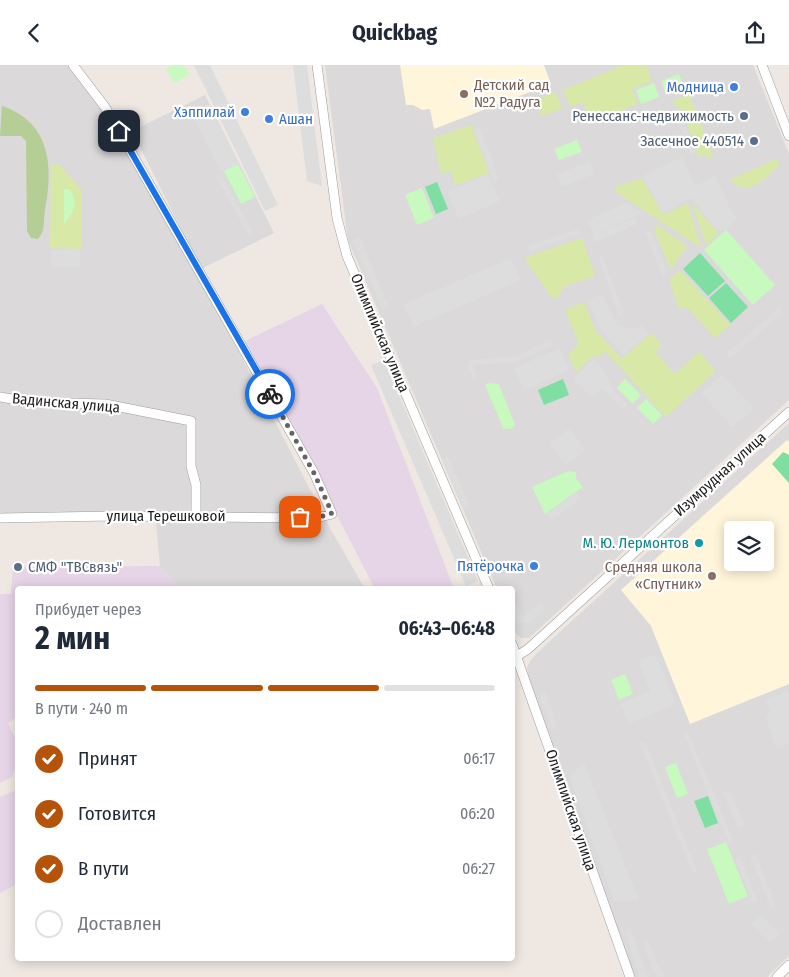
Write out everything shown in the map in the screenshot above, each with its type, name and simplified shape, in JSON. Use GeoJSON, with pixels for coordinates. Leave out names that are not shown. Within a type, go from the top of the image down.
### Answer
{"type":"FeatureCollection","features":[{"type":"Feature","properties":{"kind":"street","name":"улица Терешковой"},"geometry":{"type":"LineString","coordinates":[[0,518],[316,518],[332,513],[314,473],[182,238],[105,107],[73,65]]}},
{"type":"Feature","properties":{"kind":"street","name":"Олимпийская улица"},"geometry":{"type":"LineString","coordinates":[[317,65],[337,218],[347,256],[488,586]]}},
{"type":"Feature","properties":{"kind":"street"},"geometry":{"type":"LineString","coordinates":[[762,65],[789,135]]}},
{"type":"Feature","properties":{"kind":"street","name":"Вадинская улица"},"geometry":{"type":"LineString","coordinates":[[0,397],[28,402],[105,404],[191,421],[191,466],[196,485],[196,517]]}},
{"type":"Feature","properties":{"kind":"street","name":"Изумрудная улица"},"geometry":{"type":"LineString","coordinates":[[517,656],[535,642],[789,412]]}},
{"type":"Feature","properties":{"kind":"street","name":"Олимпийская улица"},"geometry":{"type":"LineString","coordinates":[[515,651],[630,977]]}},
{"type":"Feature","properties":{"kind":"street"},"geometry":{"type":"LineString","coordinates":[[777,977],[789,965]]}},
{"type":"Feature","properties":{"kind":"shaded area"},"geometry":{"type":"Polygon","coordinates":[[[0,65],[67,65],[105,112],[239,352],[331,530],[363,586],[179,586],[160,566],[155,512],[0,513],[0,65]]]}},
{"type":"Feature","properties":{"kind":"shaded area"},"geometry":{"type":"Polygon","coordinates":[[[194,65],[210,65],[278,205],[265,211],[194,65]]]}},
{"type":"Feature","properties":{"kind":"shaded area"},"geometry":{"type":"Polygon","coordinates":[[[293,65],[307,65],[322,186],[307,181],[293,65]]]}},
{"type":"Feature","properties":{"kind":"shaded area"},"geometry":{"type":"Polygon","coordinates":[[[325,65],[753,65],[789,154],[789,400],[529,638],[521,638],[515,633],[515,586],[496,586],[348,240],[325,65]]]}},
{"type":"Feature","properties":{"kind":"shaded area","name":"Детский сад №2 Радуга"},"geometry":{"type":"Polygon","coordinates":[[[400,65],[544,65],[551,84],[434,129],[430,109],[422,110],[413,105],[406,105],[400,65]]]}},
{"type":"Feature","properties":{"kind":"shaded area"},"geometry":{"type":"Polygon","coordinates":[[[205,95],[274,233],[201,269],[132,131],[205,95]]]}},
{"type":"Feature","properties":{"kind":"shaded area"},"geometry":{"type":"Polygon","coordinates":[[[208,104],[239,163],[221,172],[191,113],[208,104]]]}},
{"type":"Feature","properties":{"kind":"shaded area"},"geometry":{"type":"Polygon","coordinates":[[[679,108],[696,153],[691,155],[674,110],[679,108]]]}},
{"type":"Feature","properties":{"kind":"shaded area"},"geometry":{"type":"Polygon","coordinates":[[[480,127],[499,179],[493,181],[474,129],[480,127]]]}},
{"type":"Feature","properties":{"kind":"shaded area"},"geometry":{"type":"Polygon","coordinates":[[[683,157],[695,186],[715,176],[729,203],[727,205],[738,219],[726,230],[717,230],[691,198],[662,213],[643,175],[683,157]]]}},
{"type":"Feature","properties":{"kind":"shaded area"},"geometry":{"type":"Polygon","coordinates":[[[590,162],[595,174],[561,187],[557,174],[590,162]]]}},
{"type":"Feature","properties":{"kind":"shaded area"},"geometry":{"type":"Polygon","coordinates":[[[221,174],[254,234],[249,237],[216,177],[221,174]]]}},
{"type":"Feature","properties":{"kind":"shaded area"},"geometry":{"type":"Polygon","coordinates":[[[488,174],[500,201],[459,219],[447,192],[488,174]]]}},
{"type":"Feature","properties":{"kind":"shaded area"},"geometry":{"type":"Polygon","coordinates":[[[626,203],[642,213],[593,234],[587,220],[626,203]]]}},
{"type":"Feature","properties":{"kind":"shaded area"},"geometry":{"type":"Polygon","coordinates":[[[634,218],[637,224],[595,242],[592,235],[634,218]]]}},
{"type":"Feature","properties":{"kind":"shaded area"},"geometry":{"type":"Polygon","coordinates":[[[578,229],[580,234],[530,251],[528,246],[578,229]]]}},
{"type":"Feature","properties":{"kind":"shaded area"},"geometry":{"type":"Polygon","coordinates":[[[644,230],[651,232],[667,271],[663,278],[644,230]]]}},
{"type":"Feature","properties":{"kind":"shaded area"},"geometry":{"type":"Polygon","coordinates":[[[360,237],[389,307],[382,310],[352,240],[360,237]]]}},
{"type":"Feature","properties":{"kind":"shaded area"},"geometry":{"type":"Polygon","coordinates":[[[51,250],[80,250],[80,267],[51,267],[51,250]]]}},
{"type":"Feature","properties":{"kind":"shaded area"},"geometry":{"type":"Polygon","coordinates":[[[602,254],[624,314],[619,316],[598,255],[602,254]]]}},
{"type":"Feature","properties":{"kind":"shaded area"},"geometry":{"type":"Polygon","coordinates":[[[511,258],[521,280],[413,327],[404,304],[511,258]]]}},
{"type":"Feature","properties":{"kind":"shaded area"},"geometry":{"type":"Polygon","coordinates":[[[602,294],[618,326],[636,329],[642,325],[649,334],[624,355],[601,330],[587,300],[602,294]]]}},
{"type":"Feature","properties":{"kind":"shaded area"},"geometry":{"type":"Polygon","coordinates":[[[322,304],[377,388],[453,586],[373,586],[322,486],[243,342],[322,304]]]}},
{"type":"Feature","properties":{"kind":"shaded area"},"geometry":{"type":"Polygon","coordinates":[[[779,308],[783,313],[728,360],[727,353],[779,308]]]}},
{"type":"Feature","properties":{"kind":"shaded area"},"geometry":{"type":"Polygon","coordinates":[[[551,339],[553,345],[517,362],[475,365],[473,368],[477,379],[473,381],[468,365],[471,360],[517,356],[551,339]]]}},
{"type":"Feature","properties":{"kind":"shaded area"},"geometry":{"type":"Polygon","coordinates":[[[560,348],[569,370],[524,390],[514,368],[560,348]]]}},
{"type":"Feature","properties":{"kind":"shaded area"},"geometry":{"type":"Polygon","coordinates":[[[593,359],[604,371],[613,389],[628,404],[624,409],[602,389],[592,399],[573,379],[593,359]]]}},
{"type":"Feature","properties":{"kind":"shaded area"},"geometry":{"type":"Polygon","coordinates":[[[384,360],[478,581],[466,586],[371,365],[384,360]]]}},
{"type":"Feature","properties":{"kind":"shaded area"},"geometry":{"type":"Polygon","coordinates":[[[723,374],[754,409],[732,428],[701,393],[723,374]]]}},
{"type":"Feature","properties":{"kind":"shaded area"},"geometry":{"type":"Polygon","coordinates":[[[789,423],[789,956],[767,977],[631,977],[528,678],[527,668],[530,661],[789,423]]]}},
{"type":"Feature","properties":{"kind":"shaded area"},"geometry":{"type":"Polygon","coordinates":[[[569,428],[586,450],[566,465],[549,443],[569,428]]]}},
{"type":"Feature","properties":{"kind":"shaded area","name":"Средняя школа «Спутник»"},"geometry":{"type":"Polygon","coordinates":[[[787,440],[789,442],[789,684],[690,724],[651,626],[621,590],[787,440]]]}},
{"type":"Feature","properties":{"kind":"shaded area"},"geometry":{"type":"Polygon","coordinates":[[[448,455],[470,506],[464,509],[443,460],[448,455]]]}},
{"type":"Feature","properties":{"kind":"shaded area"},"geometry":{"type":"Polygon","coordinates":[[[576,492],[581,499],[551,521],[546,514],[576,492]]]}},
{"type":"Feature","properties":{"kind":"shaded area"},"geometry":{"type":"Polygon","coordinates":[[[160,566],[179,586],[15,586],[15,718],[8,723],[15,738],[15,767],[12,777],[0,783],[0,594],[11,594],[13,567],[160,566]]]}},
{"type":"Feature","properties":{"kind":"shaded area"},"geometry":{"type":"Polygon","coordinates":[[[515,601],[522,616],[525,616],[540,602],[545,608],[530,623],[517,623],[515,618],[515,601]]]}},
{"type":"Feature","properties":{"kind":"shaded area"},"geometry":{"type":"Polygon","coordinates":[[[655,654],[676,704],[628,724],[620,704],[650,691],[638,661],[655,654]]]}},
{"type":"Feature","properties":{"kind":"shaded area"},"geometry":{"type":"Polygon","coordinates":[[[789,691],[789,743],[777,749],[765,717],[770,710],[765,700],[789,691]]]}},
{"type":"Feature","properties":{"kind":"shaded area"},"geometry":{"type":"Polygon","coordinates":[[[546,692],[558,728],[552,730],[539,694],[546,692]]]}},
{"type":"Feature","properties":{"kind":"shaded area"},"geometry":{"type":"Polygon","coordinates":[[[688,731],[734,842],[729,844],[683,733],[688,731]]]}},
{"type":"Feature","properties":{"kind":"shaded area"},"geometry":{"type":"Polygon","coordinates":[[[639,741],[646,743],[698,872],[693,874],[639,741]]]}},
{"type":"Feature","properties":{"kind":"shaded area"},"geometry":{"type":"Polygon","coordinates":[[[584,762],[639,900],[627,902],[614,901],[569,776],[584,762]]]}},
{"type":"Feature","properties":{"kind":"shaded area"},"geometry":{"type":"Polygon","coordinates":[[[15,791],[15,885],[0,893],[0,797],[15,791]]]}},
{"type":"Feature","properties":{"kind":"shaded area"},"geometry":{"type":"Polygon","coordinates":[[[722,791],[731,793],[745,826],[738,828],[722,791]]]}},
{"type":"Feature","properties":{"kind":"shaded area"},"geometry":{"type":"Polygon","coordinates":[[[756,854],[776,907],[771,909],[750,856],[756,854]]]}},
{"type":"Feature","properties":{"kind":"shaded area"},"geometry":{"type":"Polygon","coordinates":[[[740,856],[758,902],[753,903],[735,858],[740,856]]]}},
{"type":"Feature","properties":{"kind":"shaded area"},"geometry":{"type":"Polygon","coordinates":[[[761,914],[780,933],[770,943],[751,924],[761,914]]]}},
{"type":"Feature","properties":{"kind":"shaded area"},"geometry":{"type":"Polygon","coordinates":[[[630,927],[648,977],[639,977],[625,932],[630,927]]]}},
{"type":"Feature","properties":{"kind":"shaded area"},"geometry":{"type":"Polygon","coordinates":[[[648,940],[666,977],[657,977],[654,972],[643,942],[648,940]]]}},
{"type":"Feature","properties":{"kind":"green space"},"geometry":{"type":"Polygon","coordinates":[[[173,65],[184,65],[189,75],[174,83],[166,69],[173,65]]]}},
{"type":"Feature","properties":{"kind":"green space"},"geometry":{"type":"Polygon","coordinates":[[[624,65],[646,65],[652,81],[632,89],[638,104],[591,123],[583,102],[570,107],[563,90],[624,65]]]}},
{"type":"Feature","properties":{"kind":"green space"},"geometry":{"type":"Polygon","coordinates":[[[679,74],[684,87],[666,94],[661,81],[679,74]]]}},
{"type":"Feature","properties":{"kind":"green space"},"geometry":{"type":"Polygon","coordinates":[[[654,83],[659,97],[641,104],[636,90],[654,83]]]}},
{"type":"Feature","properties":{"kind":"green space"},"geometry":{"type":"Polygon","coordinates":[[[556,92],[562,109],[541,116],[535,100],[556,92]]]}},
{"type":"Feature","properties":{"kind":"green space"},"geometry":{"type":"Polygon","coordinates":[[[689,94],[713,157],[707,159],[705,154],[699,157],[680,107],[676,108],[673,101],[689,94]]]}},
{"type":"Feature","properties":{"kind":"green space"},"geometry":{"type":"Polygon","coordinates":[[[2,106],[18,113],[30,123],[39,134],[45,147],[49,177],[48,194],[43,229],[38,239],[31,238],[27,231],[26,141],[21,136],[0,136],[2,106]]]}},
{"type":"Feature","properties":{"kind":"green space"},"geometry":{"type":"Polygon","coordinates":[[[471,125],[489,173],[455,185],[451,171],[441,174],[433,138],[471,125]]]}},
{"type":"Feature","properties":{"kind":"green space"},"geometry":{"type":"Polygon","coordinates":[[[577,140],[582,152],[559,160],[554,149],[577,140]]]}},
{"type":"Feature","properties":{"kind":"green space"},"geometry":{"type":"Polygon","coordinates":[[[776,159],[780,164],[763,180],[750,187],[736,186],[730,180],[776,159]]]}},
{"type":"Feature","properties":{"kind":"green space"},"geometry":{"type":"Polygon","coordinates":[[[51,164],[60,165],[82,191],[81,249],[50,248],[51,164]]]}},
{"type":"Feature","properties":{"kind":"green space"},"geometry":{"type":"Polygon","coordinates":[[[238,164],[255,197],[241,204],[224,171],[238,164]]]}},
{"type":"Feature","properties":{"kind":"green space"},"geometry":{"type":"Polygon","coordinates":[[[642,178],[663,215],[688,203],[701,248],[616,192],[615,187],[642,178]]]}},
{"type":"Feature","properties":{"kind":"green space"},"geometry":{"type":"Polygon","coordinates":[[[437,182],[448,209],[436,214],[425,187],[437,182]]]}},
{"type":"Feature","properties":{"kind":"green space"},"geometry":{"type":"Polygon","coordinates":[[[422,188],[434,218],[417,225],[405,195],[422,188]]]}},
{"type":"Feature","properties":{"kind":"green space"},"geometry":{"type":"Polygon","coordinates":[[[64,189],[69,189],[75,203],[64,225],[64,189]]]}},
{"type":"Feature","properties":{"kind":"green space"},"geometry":{"type":"Polygon","coordinates":[[[692,203],[719,234],[706,245],[692,203]]]}},
{"type":"Feature","properties":{"kind":"green space"},"geometry":{"type":"Polygon","coordinates":[[[657,225],[687,246],[671,270],[654,230],[657,225]]]}},
{"type":"Feature","properties":{"kind":"green space"},"geometry":{"type":"Polygon","coordinates":[[[726,230],[775,285],[753,305],[704,250],[726,230]]]}},
{"type":"Feature","properties":{"kind":"green space"},"geometry":{"type":"Polygon","coordinates":[[[582,238],[595,276],[564,287],[558,297],[553,299],[524,258],[582,238]]]}},
{"type":"Feature","properties":{"kind":"green space"},"geometry":{"type":"Polygon","coordinates":[[[700,253],[725,281],[708,296],[683,269],[700,253]]]}},
{"type":"Feature","properties":{"kind":"green space"},"geometry":{"type":"Polygon","coordinates":[[[680,270],[730,325],[715,338],[687,307],[679,309],[669,280],[680,270]]]}},
{"type":"Feature","properties":{"kind":"green space"},"geometry":{"type":"Polygon","coordinates":[[[726,283],[748,307],[731,323],[709,298],[726,283]]]}},
{"type":"Feature","properties":{"kind":"green space"},"geometry":{"type":"Polygon","coordinates":[[[584,302],[596,331],[622,359],[651,333],[662,345],[655,352],[675,374],[699,352],[716,371],[666,417],[605,351],[597,358],[594,355],[576,372],[568,355],[579,344],[565,310],[584,302]]]}},
{"type":"Feature","properties":{"kind":"green space"},"geometry":{"type":"Polygon","coordinates":[[[563,379],[569,395],[544,405],[538,390],[563,379]]]}},
{"type":"Feature","properties":{"kind":"green space"},"geometry":{"type":"Polygon","coordinates":[[[625,379],[641,395],[633,404],[617,388],[625,379]]]}},
{"type":"Feature","properties":{"kind":"green space"},"geometry":{"type":"Polygon","coordinates":[[[488,383],[499,384],[515,425],[511,429],[503,428],[485,385],[488,383]]]}},
{"type":"Feature","properties":{"kind":"green space"},"geometry":{"type":"Polygon","coordinates":[[[646,399],[662,415],[653,424],[637,408],[646,399]]]}},
{"type":"Feature","properties":{"kind":"green space"},"geometry":{"type":"Polygon","coordinates":[[[783,452],[789,455],[789,483],[772,464],[783,452]]]}},
{"type":"Feature","properties":{"kind":"green space"},"geometry":{"type":"Polygon","coordinates":[[[568,471],[576,472],[576,478],[583,487],[545,514],[532,487],[568,471]]]}},
{"type":"Feature","properties":{"kind":"green space"},"geometry":{"type":"Polygon","coordinates":[[[625,674],[633,694],[619,700],[611,680],[625,674]]]}},
{"type":"Feature","properties":{"kind":"green space"},"geometry":{"type":"Polygon","coordinates":[[[676,763],[688,794],[677,798],[665,767],[676,763]]]}},
{"type":"Feature","properties":{"kind":"green space"},"geometry":{"type":"Polygon","coordinates":[[[708,796],[718,823],[705,828],[694,801],[708,796]]]}},
{"type":"Feature","properties":{"kind":"green space"},"geometry":{"type":"Polygon","coordinates":[[[726,842],[748,896],[729,904],[707,849],[726,842]]]}},
{"type":"Feature","properties":{"kind":"way so far"},"geometry":{"type":"LineString","coordinates":[[270,394],[314,473],[332,513],[316,518],[300,517]]}},
{"type":"Feature","properties":{"kind":"place","name":"Модница"},"geometry":{"type":"Point","coordinates":[734,87]}},
{"type":"Feature","properties":{"kind":"place","name":"Детский сад №2 Радуга"},"geometry":{"type":"Point","coordinates":[464,94]}},
{"type":"Feature","properties":{"kind":"place","name":"Хэппилай"},"geometry":{"type":"Point","coordinates":[245,112]}},
{"type":"Feature","properties":{"kind":"place","name":"Ренессанс-недвижимость"},"geometry":{"type":"Point","coordinates":[744,116]}},
{"type":"Feature","properties":{"kind":"place","name":"Ашан"},"geometry":{"type":"Point","coordinates":[269,119]}},
{"type":"Feature","properties":{"kind":"place","name":"Засечное 440514"},"geometry":{"type":"Point","coordinates":[754,141]}},
{"type":"Feature","properties":{"kind":"place","name":"М. Ю. Лермонтов"},"geometry":{"type":"Point","coordinates":[699,543]}},
{"type":"Feature","properties":{"kind":"place","name":"Пятёрочка"},"geometry":{"type":"Point","coordinates":[534,566]}},
{"type":"Feature","properties":{"kind":"place","name":"СМФ \"ТВСвязь\""},"geometry":{"type":"Point","coordinates":[18,567]}},
{"type":"Feature","properties":{"kind":"place","name":"Средняя школа «Спутник»"},"geometry":{"type":"Point","coordinates":[712,576]}},
{"type":"Feature","properties":{"kind":"route"},"geometry":{"type":"LineString","coordinates":[[119,131],[270,394]]}}]}
